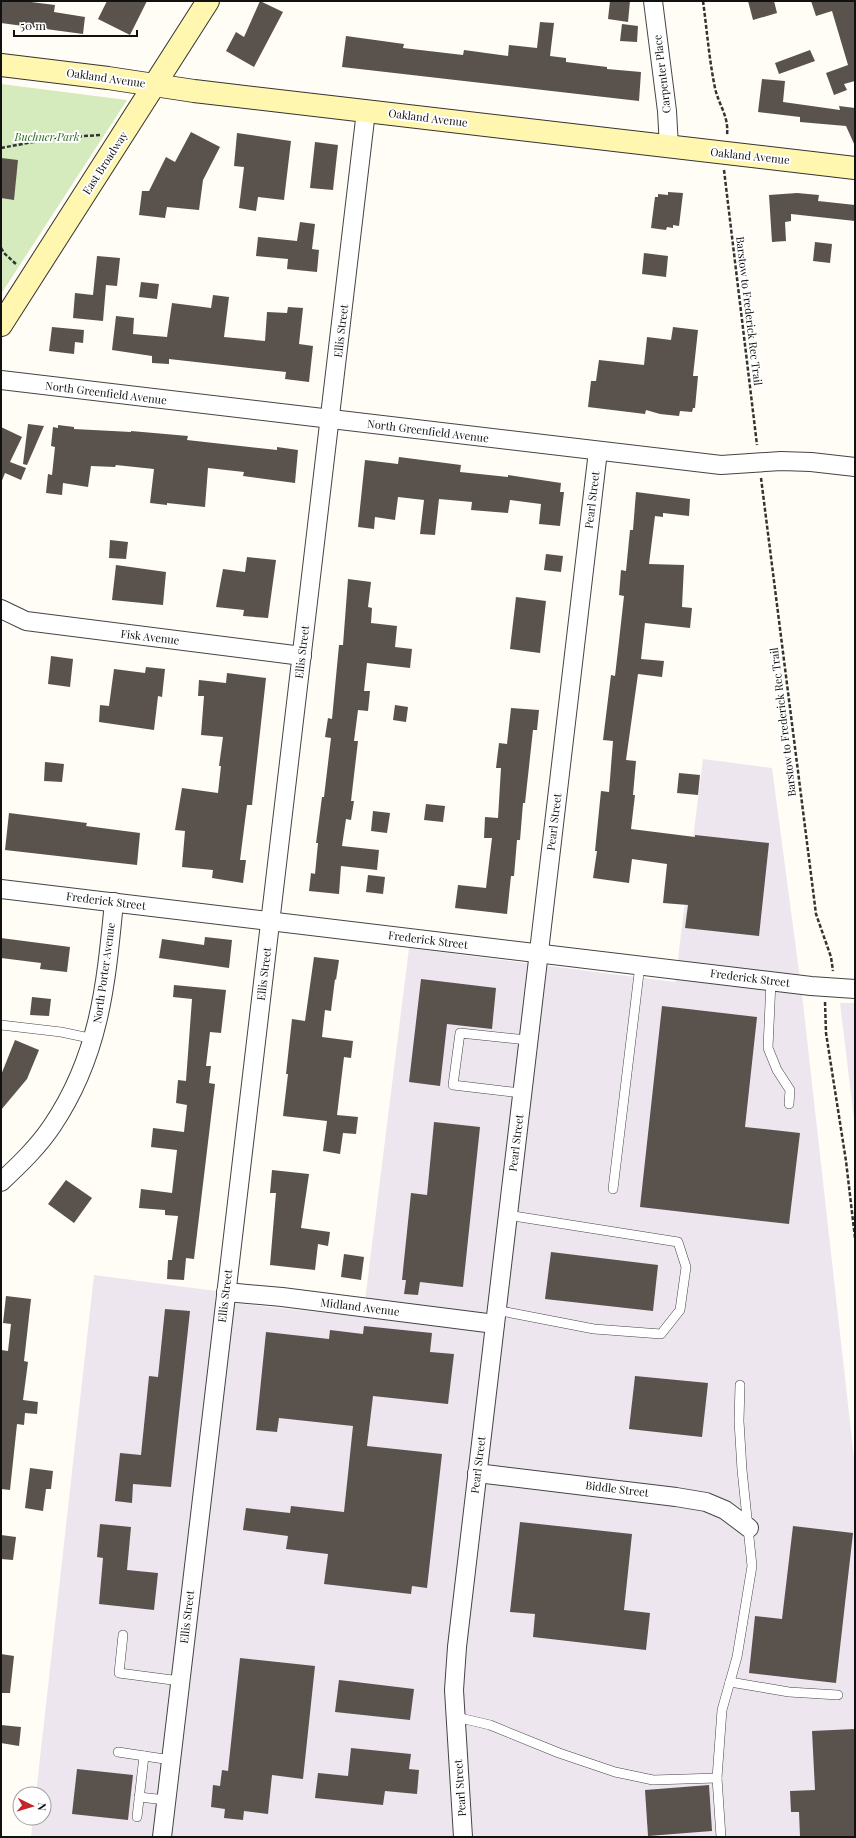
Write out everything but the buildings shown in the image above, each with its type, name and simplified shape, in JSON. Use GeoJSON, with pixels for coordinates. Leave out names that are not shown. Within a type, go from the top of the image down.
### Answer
{"type":"FeatureCollection","features":[{"type":"Feature","properties":{"kind":"street","name":"East Broadway"},"geometry":{"type":"LineString","coordinates":[[1,325],[208,1]]}},
{"type":"Feature","properties":{"kind":"street","name":"Carpenter Place"},"geometry":{"type":"LineString","coordinates":[[653,1],[667,111],[669,147]]}},
{"type":"Feature","properties":{"kind":"street","name":"Oakland Avenue"},"geometry":{"type":"LineString","coordinates":[[1,65],[366,111],[855,168]]}},
{"type":"Feature","properties":{"kind":"street","name":"Ellis Street"},"geometry":{"type":"LineString","coordinates":[[162,1837],[366,111]]}},
{"type":"Feature","properties":{"kind":"street","name":"North Greenfield Avenue"},"geometry":{"type":"LineString","coordinates":[[1,380],[721,465],[782,461],[811,462],[855,467]]}},
{"type":"Feature","properties":{"kind":"street","name":"Pearl Street"},"geometry":{"type":"LineString","coordinates":[[463,1837],[454,1690],[455,1667],[527,1040],[539,953],[598,451]]}},
{"type":"Feature","properties":{"kind":"street","name":"Fisk Avenue"},"geometry":{"type":"LineString","coordinates":[[1,609],[26,621],[302,656]]}},
{"type":"Feature","properties":{"kind":"street","name":"Frederick Street"},"geometry":{"type":"LineString","coordinates":[[1,888],[771,981],[855,989]]}},
{"type":"Feature","properties":{"kind":"street","name":"North Porter Avenue"},"geometry":{"type":"LineString","coordinates":[[1,1182],[18,1166],[52,1126],[73,1092],[94,1039],[101,1010],[108,963],[114,902]]}},
{"type":"Feature","properties":{"kind":"street","name":"Midland Avenue"},"geometry":{"type":"LineString","coordinates":[[226,1292],[495,1317]]}},
{"type":"Feature","properties":{"kind":"street","name":"Biddle Street"},"geometry":{"type":"LineString","coordinates":[[477,1473],[676,1496],[706,1502],[725,1510],[748,1528]]}},
{"type":"Feature","properties":{"kind":"lane"},"geometry":{"type":"LineString","coordinates":[[613,1189],[640,965]]}},
{"type":"Feature","properties":{"kind":"lane"},"geometry":{"type":"LineString","coordinates":[[771,981],[768,1048],[777,1070],[790,1090],[789,1104]]}},
{"type":"Feature","properties":{"kind":"lane"},"geometry":{"type":"LineString","coordinates":[[1,1025],[61,1032],[94,1039]]}},
{"type":"Feature","properties":{"kind":"lane"},"geometry":{"type":"LineString","coordinates":[[522,1093],[453,1085],[460,1034],[527,1040]]}},
{"type":"Feature","properties":{"kind":"lane"},"geometry":{"type":"LineString","coordinates":[[495,1317],[594,1329],[661,1334],[680,1310],[686,1267],[678,1242],[507,1215]]}},
{"type":"Feature","properties":{"kind":"lane"},"geometry":{"type":"LineString","coordinates":[[721,1837],[717,1778],[722,1710],[738,1657],[752,1566],[739,1421],[740,1385]]}},
{"type":"Feature","properties":{"kind":"lane"},"geometry":{"type":"LineString","coordinates":[[123,1635],[119,1673],[180,1681]]}},
{"type":"Feature","properties":{"kind":"lane"},"geometry":{"type":"LineString","coordinates":[[730,1682],[788,1692],[838,1695]]}},
{"type":"Feature","properties":{"kind":"lane"},"geometry":{"type":"LineString","coordinates":[[456,1717],[490,1724],[560,1753],[615,1772],[653,1780],[717,1778]]}},
{"type":"Feature","properties":{"kind":"lane"},"geometry":{"type":"LineString","coordinates":[[118,1752],[171,1760]]}},
{"type":"Feature","properties":{"kind":"lane"},"geometry":{"type":"LineString","coordinates":[[137,1816],[144,1756]]}},
{"type":"Feature","properties":{"kind":"lane"},"geometry":{"type":"LineString","coordinates":[[139,1797],[166,1800]]}},
{"type":"Feature","properties":{"kind":"path"},"geometry":{"type":"LineString","coordinates":[[703,1],[714,82],[728,124],[728,129]]}},
{"type":"Feature","properties":{"kind":"path"},"geometry":{"type":"LineString","coordinates":[[1,148],[54,138],[103,135]]}},
{"type":"Feature","properties":{"kind":"path","name":"Barstow to Frederick Rec Trail"},"geometry":{"type":"LineString","coordinates":[[724,174],[758,450]]}},
{"type":"Feature","properties":{"kind":"path"},"geometry":{"type":"LineString","coordinates":[[1,248],[4,253],[19,267]]}},
{"type":"Feature","properties":{"kind":"path","name":"Barstow to Frederick Rec Trail"},"geometry":{"type":"LineString","coordinates":[[761,474],[816,914],[833,967]]}},
{"type":"Feature","properties":{"kind":"path"},"geometry":{"type":"LineString","coordinates":[[824,1007],[826,1033],[846,1161],[855,1238]]}},
{"type":"Feature","properties":{"kind":"shaded area"},"geometry":{"type":"Polygon","coordinates":[[[703,759],[772,768],[802,994],[855,1467],[855,1837],[31,1837],[32,1826],[52,1826],[52,1786],[37,1786],[94,1275],[216,1291],[215,1301],[363,1317],[409,948],[675,982],[703,759]]]}},
{"type":"Feature","properties":{"kind":"shaded area"},"geometry":{"type":"Polygon","coordinates":[[[840,1003],[855,1003],[855,1128],[840,1003]]]}},
{"type":"Feature","properties":{"kind":"green space","name":"Buchner Park"},"geometry":{"type":"Polygon","coordinates":[[[1,84],[127,100],[1,294],[1,84]]]}}]}
